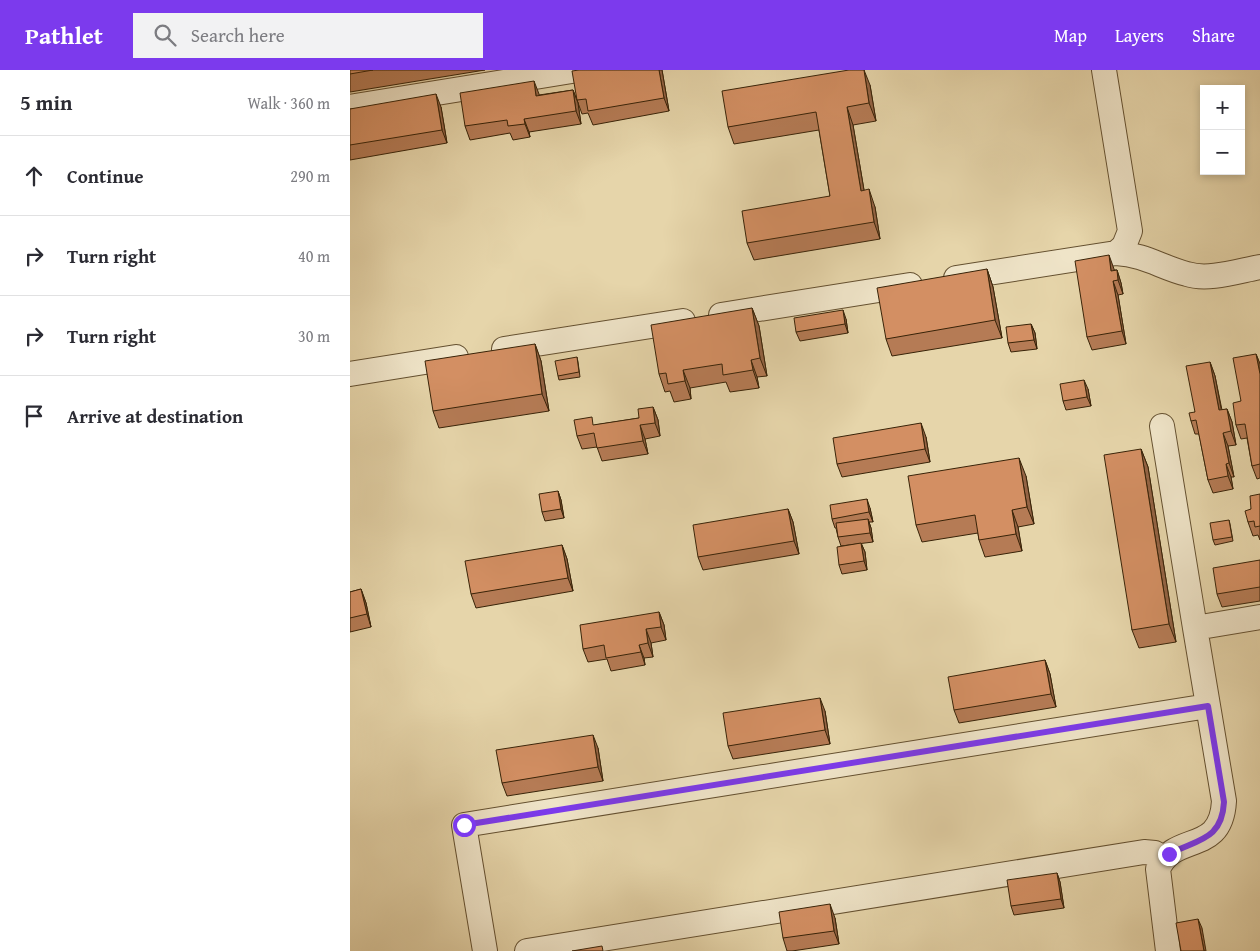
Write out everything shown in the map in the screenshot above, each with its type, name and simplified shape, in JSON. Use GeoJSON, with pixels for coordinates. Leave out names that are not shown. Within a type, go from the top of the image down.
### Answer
{"type":"FeatureCollection","features":[{"type":"Feature","properties":{"kind":"lane"},"geometry":{"type":"LineString","coordinates":[[350,107],[578,70]]}},
{"type":"Feature","properties":{"kind":"lane"},"geometry":{"type":"LineString","coordinates":[[1104,70],[1130,231],[1124,246],[1116,253]]}},
{"type":"Feature","properties":{"kind":"lane"},"geometry":{"type":"LineString","coordinates":[[350,374],[1116,253],[1150,259],[1188,275],[1209,275],[1260,267]]}},
{"type":"Feature","properties":{"kind":"lane"},"geometry":{"type":"LineString","coordinates":[[1162,426],[1224,802],[1223,816],[1219,826],[1211,834],[1182,846],[1164,858],[1158,869],[1168,951]]}},
{"type":"Feature","properties":{"kind":"lane"},"geometry":{"type":"LineString","coordinates":[[1194,628],[1260,617]]}},
{"type":"Feature","properties":{"kind":"lane"},"geometry":{"type":"LineString","coordinates":[[485,951],[464,825],[1208,706]]}},
{"type":"Feature","properties":{"kind":"lane"},"geometry":{"type":"LineString","coordinates":[[527,951],[1144,852],[1155,853],[1164,858]]}},
{"type":"Feature","properties":{"kind":"building"},"geometry":{"type":"Polygon","coordinates":[[[350,70],[373,70],[350,74],[350,70]]]}},
{"type":"Feature","properties":{"kind":"building"},"geometry":{"type":"Polygon","coordinates":[[[659,70],[664,98],[588,111],[586,99],[577,100],[572,71],[659,70]]]}},
{"type":"Feature","properties":{"kind":"building"},"geometry":{"type":"Polygon","coordinates":[[[849,70],[864,70],[869,103],[847,107],[861,191],[869,189],[874,222],[747,243],[742,211],[830,196],[816,112],[728,127],[722,91],[849,70]]]}},
{"type":"Feature","properties":{"kind":"building"},"geometry":{"type":"Polygon","coordinates":[[[534,81],[536,96],[573,90],[576,111],[524,119],[525,124],[508,126],[507,120],[465,126],[460,93],[534,81]]]}},
{"type":"Feature","properties":{"kind":"building"},"geometry":{"type":"Polygon","coordinates":[[[436,94],[442,130],[350,145],[350,109],[436,94]]]}},
{"type":"Feature","properties":{"kind":"building"},"geometry":{"type":"Polygon","coordinates":[[[1109,255],[1111,271],[1117,270],[1118,280],[1113,281],[1122,331],[1087,337],[1075,261],[1109,255]]]}},
{"type":"Feature","properties":{"kind":"building"},"geometry":{"type":"Polygon","coordinates":[[[987,269],[995,320],[886,339],[877,288],[987,269]]]}},
{"type":"Feature","properties":{"kind":"building"},"geometry":{"type":"Polygon","coordinates":[[[752,308],[760,358],[751,360],[753,370],[723,375],[722,364],[683,370],[685,381],[668,384],[666,373],[659,374],[651,325],[752,308]]]}},
{"type":"Feature","properties":{"kind":"building"},"geometry":{"type":"Polygon","coordinates":[[[843,310],[845,324],[796,332],[794,318],[843,310]]]}},
{"type":"Feature","properties":{"kind":"building"},"geometry":{"type":"Polygon","coordinates":[[[1031,324],[1034,340],[1008,343],[1006,327],[1031,324]]]}},
{"type":"Feature","properties":{"kind":"building"},"geometry":{"type":"Polygon","coordinates":[[[535,344],[542,394],[433,411],[425,361],[535,344]]]}},
{"type":"Feature","properties":{"kind":"building"},"geometry":{"type":"Polygon","coordinates":[[[1256,354],[1260,374],[1260,464],[1252,466],[1245,424],[1236,425],[1233,403],[1241,401],[1233,358],[1256,354]]]}},
{"type":"Feature","properties":{"kind":"building"},"geometry":{"type":"Polygon","coordinates":[[[577,357],[579,372],[558,376],[555,361],[577,357]]]}},
{"type":"Feature","properties":{"kind":"building"},"geometry":{"type":"Polygon","coordinates":[[[1210,362],[1219,410],[1227,409],[1231,431],[1223,433],[1229,463],[1226,464],[1228,476],[1208,480],[1196,420],[1191,421],[1189,413],[1195,412],[1186,366],[1210,362]]]}},
{"type":"Feature","properties":{"kind":"building"},"geometry":{"type":"Polygon","coordinates":[[[1084,380],[1087,397],[1063,401],[1060,384],[1084,380]]]}},
{"type":"Feature","properties":{"kind":"building"},"geometry":{"type":"Polygon","coordinates":[[[653,407],[655,423],[640,425],[643,441],[597,448],[594,433],[577,436],[574,420],[592,417],[593,425],[639,418],[638,409],[653,407]]]}},
{"type":"Feature","properties":{"kind":"building"},"geometry":{"type":"Polygon","coordinates":[[[921,423],[925,449],[837,464],[833,438],[921,423]]]}},
{"type":"Feature","properties":{"kind":"building"},"geometry":{"type":"Polygon","coordinates":[[[1141,449],[1169,624],[1132,630],[1104,455],[1141,449]]]}},
{"type":"Feature","properties":{"kind":"building"},"geometry":{"type":"Polygon","coordinates":[[[1019,458],[1027,507],[1012,510],[1016,534],[979,540],[975,515],[916,525],[908,476],[1019,458]]]}},
{"type":"Feature","properties":{"kind":"building"},"geometry":{"type":"Polygon","coordinates":[[[558,491],[561,509],[542,512],[539,494],[558,491]]]}},
{"type":"Feature","properties":{"kind":"building"},"geometry":{"type":"Polygon","coordinates":[[[1260,494],[1260,526],[1255,527],[1254,521],[1248,522],[1245,511],[1251,509],[1250,496],[1260,494]]]}},
{"type":"Feature","properties":{"kind":"building"},"geometry":{"type":"Polygon","coordinates":[[[867,499],[869,512],[832,519],[830,505],[867,499]]]}},
{"type":"Feature","properties":{"kind":"building"},"geometry":{"type":"Polygon","coordinates":[[[788,509],[794,541],[698,557],[693,525],[788,509]]]}},
{"type":"Feature","properties":{"kind":"building"},"geometry":{"type":"Polygon","coordinates":[[[868,519],[870,533],[838,537],[836,523],[868,519]]]}},
{"type":"Feature","properties":{"kind":"building"},"geometry":{"type":"Polygon","coordinates":[[[1229,520],[1232,537],[1213,540],[1210,523],[1229,520]]]}},
{"type":"Feature","properties":{"kind":"building"},"geometry":{"type":"Polygon","coordinates":[[[861,543],[864,561],[839,565],[837,547],[861,543]]]}},
{"type":"Feature","properties":{"kind":"building"},"geometry":{"type":"Polygon","coordinates":[[[562,545],[568,578],[471,594],[465,561],[562,545]]]}},
{"type":"Feature","properties":{"kind":"building"},"geometry":{"type":"Polygon","coordinates":[[[1260,560],[1260,587],[1217,594],[1213,568],[1260,560]]]}},
{"type":"Feature","properties":{"kind":"building"},"geometry":{"type":"Polygon","coordinates":[[[361,589],[367,614],[350,618],[350,592],[361,589]]]}},
{"type":"Feature","properties":{"kind":"building"},"geometry":{"type":"Polygon","coordinates":[[[659,612],[661,627],[646,629],[648,643],[639,645],[641,652],[606,658],[604,645],[583,649],[580,625],[659,612]]]}},
{"type":"Feature","properties":{"kind":"building"},"geometry":{"type":"Polygon","coordinates":[[[1045,660],[1051,694],[954,710],[948,677],[1045,660]]]}},
{"type":"Feature","properties":{"kind":"building"},"geometry":{"type":"Polygon","coordinates":[[[820,698],[825,730],[728,746],[723,713],[820,698]]]}},
{"type":"Feature","properties":{"kind":"building"},"geometry":{"type":"Polygon","coordinates":[[[593,735],[598,767],[502,783],[496,750],[593,735]]]}},
{"type":"Feature","properties":{"kind":"building"},"geometry":{"type":"Polygon","coordinates":[[[1057,873],[1061,899],[1011,906],[1007,880],[1057,873]]]}},
{"type":"Feature","properties":{"kind":"building"},"geometry":{"type":"Polygon","coordinates":[[[830,904],[834,931],[783,938],[779,912],[830,904]]]}},
{"type":"Feature","properties":{"kind":"building"},"geometry":{"type":"Polygon","coordinates":[[[1198,919],[1204,951],[1181,951],[1176,923],[1198,919]]]}},
{"type":"Feature","properties":{"kind":"building"},"geometry":{"type":"Polygon","coordinates":[[[602,946],[603,951],[572,951],[602,946]]]}},
{"type":"Feature","properties":{"kind":"route"},"geometry":{"type":"LineString","coordinates":[[464,825],[593,806],[1208,706],[1224,802],[1223,816],[1219,826],[1211,834],[1182,846],[1169,854]]}}]}
